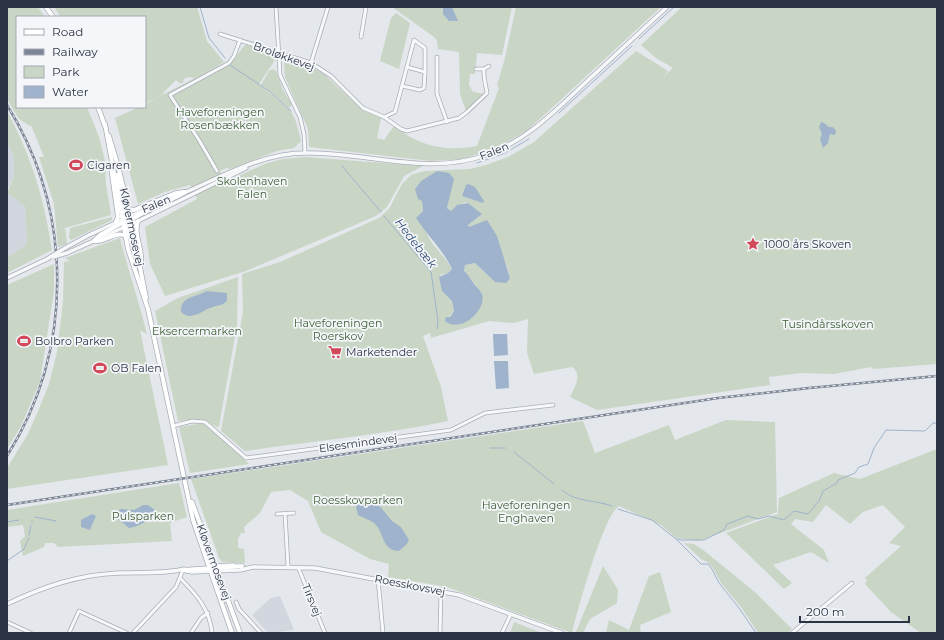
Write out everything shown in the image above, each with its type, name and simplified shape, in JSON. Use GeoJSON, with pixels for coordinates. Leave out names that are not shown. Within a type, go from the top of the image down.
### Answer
{"type":"FeatureCollection","features":[{"type":"Feature","properties":{"kind":"main road"},"geometry":{"type":"LineString","coordinates":[[46,7],[51,16]]}},
{"type":"Feature","properties":{"kind":"main road","name":"Kløvermosevej"},"geometry":{"type":"LineString","coordinates":[[98,108],[113,145],[128,209],[126,236],[132,263],[148,309]]}},
{"type":"Feature","properties":{"kind":"main road","name":"Kløvermosevej"},"geometry":{"type":"LineString","coordinates":[[105,124],[112,161],[127,222],[140,265],[187,491],[198,534],[204,544],[231,607],[240,633]]}},
{"type":"Feature","properties":{"kind":"main road"},"geometry":{"type":"LineString","coordinates":[[112,161],[110,173],[118,217],[116,222]]}},
{"type":"Feature","properties":{"kind":"main road"},"geometry":{"type":"LineString","coordinates":[[128,209],[133,210],[176,193],[185,192]]}},
{"type":"Feature","properties":{"kind":"main road"},"geometry":{"type":"LineString","coordinates":[[94,241],[100,235],[176,199],[185,192]]}},
{"type":"Feature","properties":{"kind":"main road"},"geometry":{"type":"LineString","coordinates":[[138,221],[136,227],[142,257],[140,265]]}},
{"type":"Feature","properties":{"kind":"main road"},"geometry":{"type":"LineString","coordinates":[[94,241],[99,242],[119,234],[126,236]]}},
{"type":"Feature","properties":{"kind":"main road","name":"Kløvermosevej"},"geometry":{"type":"LineString","coordinates":[[187,491],[213,568],[232,633]]}},
{"type":"Feature","properties":{"kind":"main road"},"geometry":{"type":"LineString","coordinates":[[183,570],[242,566]]}},
{"type":"Feature","properties":{"kind":"street"},"geometry":{"type":"LineString","coordinates":[[276,7],[280,75],[300,117],[303,129],[305,153]]}},
{"type":"Feature","properties":{"kind":"street"},"geometry":{"type":"LineString","coordinates":[[311,63],[328,7]]}},
{"type":"Feature","properties":{"kind":"street"},"geometry":{"type":"LineString","coordinates":[[361,37],[366,7]]}},
{"type":"Feature","properties":{"kind":"street","name":"Falen"},"geometry":{"type":"LineString","coordinates":[[185,192],[241,167],[270,158],[305,153],[437,164],[471,160],[486,155],[517,141],[545,120],[667,7]]}},
{"type":"Feature","properties":{"kind":"street","name":"Broløkkevej"},"geometry":{"type":"LineString","coordinates":[[220,34],[278,51],[311,63],[331,76],[363,108],[384,117],[401,129],[407,131],[426,125],[447,122],[467,112],[487,93],[484,69]]}},
{"type":"Feature","properties":{"kind":"street"},"geometry":{"type":"LineString","coordinates":[[217,171],[200,140],[170,95],[229,62],[234,56],[240,40]]}},
{"type":"Feature","properties":{"kind":"street"},"geometry":{"type":"LineString","coordinates":[[384,117],[396,112],[402,86],[414,40],[425,48],[424,88],[423,90],[402,86]]}},
{"type":"Feature","properties":{"kind":"street"},"geometry":{"type":"LineString","coordinates":[[437,57],[437,94],[447,122]]}},
{"type":"Feature","properties":{"kind":"street"},"geometry":{"type":"LineString","coordinates":[[476,69],[484,69],[489,66]]}},
{"type":"Feature","properties":{"kind":"street"},"geometry":{"type":"LineString","coordinates":[[407,67],[424,72]]}},
{"type":"Feature","properties":{"kind":"street","name":"Falen"},"geometry":{"type":"LineString","coordinates":[[7,278],[116,222],[138,221],[242,169],[270,158]]}},
{"type":"Feature","properties":{"kind":"street","name":"Falen"},"geometry":{"type":"LineString","coordinates":[[46,259],[66,253],[94,241]]}},
{"type":"Feature","properties":{"kind":"street","name":"Elsesmindevej"},"geometry":{"type":"LineString","coordinates":[[173,426],[192,421],[206,422],[246,458],[451,430],[485,413],[553,405]]}},
{"type":"Feature","properties":{"kind":"street"},"geometry":{"type":"LineString","coordinates":[[277,514],[294,513]]}},
{"type":"Feature","properties":{"kind":"street"},"geometry":{"type":"LineString","coordinates":[[285,514],[288,566]]}},
{"type":"Feature","properties":{"kind":"street","name":"Roesskovsvej"},"geometry":{"type":"LineString","coordinates":[[242,566],[253,567]]}},
{"type":"Feature","properties":{"kind":"street","name":"Roesskovsvej"},"geometry":{"type":"LineString","coordinates":[[213,568],[298,566],[441,590],[562,633]]}},
{"type":"Feature","properties":{"kind":"street","name":"Tirsvej"},"geometry":{"type":"LineString","coordinates":[[298,566],[325,633]]}},
{"type":"Feature","properties":{"kind":"street"},"geometry":{"type":"LineString","coordinates":[[7,604],[39,589],[76,577],[118,573],[183,570],[181,579],[176,587],[133,633]]}},
{"type":"Feature","properties":{"kind":"street"},"geometry":{"type":"LineString","coordinates":[[181,579],[196,593],[208,613],[212,633]]}},
{"type":"Feature","properties":{"kind":"street"},"geometry":{"type":"LineString","coordinates":[[378,579],[383,633]]}},
{"type":"Feature","properties":{"kind":"street"},"geometry":{"type":"LineString","coordinates":[[792,633],[852,583]]}},
{"type":"Feature","properties":{"kind":"street"},"geometry":{"type":"LineString","coordinates":[[440,633],[441,590]]}},
{"type":"Feature","properties":{"kind":"street"},"geometry":{"type":"LineString","coordinates":[[236,602],[239,609],[261,633]]}},
{"type":"Feature","properties":{"kind":"street"},"geometry":{"type":"LineString","coordinates":[[68,633],[78,610],[127,633]]}},
{"type":"Feature","properties":{"kind":"street"},"geometry":{"type":"LineString","coordinates":[[191,633],[201,618],[208,613]]}},
{"type":"Feature","properties":{"kind":"street"},"geometry":{"type":"LineString","coordinates":[[502,633],[511,614]]}},
{"type":"Feature","properties":{"kind":"street"},"geometry":{"type":"LineString","coordinates":[[7,622],[31,633]]}},
{"type":"Feature","properties":{"kind":"shaded area"},"geometry":{"type":"Polygon","coordinates":[[[7,141],[14,157],[14,176],[7,190],[7,141]]]}},
{"type":"Feature","properties":{"kind":"shaded area"},"geometry":{"type":"Polygon","coordinates":[[[7,193],[25,206],[27,244],[8,258],[7,193]]]}},
{"type":"Feature","properties":{"kind":"shaded area"},"geometry":{"type":"Polygon","coordinates":[[[280,596],[294,630],[268,633],[252,615],[271,598],[280,596]]]}},
{"type":"Feature","properties":{"kind":"green space","name":"Cigaren"},"geometry":{"type":"Polygon","coordinates":[[[7,7],[38,7],[44,16],[16,16],[16,108],[87,108],[99,137],[105,161],[106,184],[111,215],[65,228],[67,244],[58,247],[54,204],[39,157],[44,157],[31,125],[30,126],[19,119],[7,99],[7,7]]]}},
{"type":"Feature","properties":{"kind":"green space","name":"Haveforeningen Rosenbækken"},"geometry":{"type":"Polygon","coordinates":[[[54,7],[197,7],[207,41],[224,62],[205,73],[226,62],[230,65],[244,46],[247,45],[272,52],[275,60],[259,84],[291,111],[296,122],[301,141],[294,148],[277,151],[230,169],[227,168],[220,171],[225,182],[265,164],[282,159],[305,157],[423,166],[404,176],[387,207],[376,216],[246,271],[165,296],[150,264],[145,227],[197,199],[190,185],[165,192],[138,204],[115,118],[137,108],[146,108],[146,103],[158,97],[146,103],[146,16],[60,16],[54,7]],[[188,77],[184,79],[183,83],[179,83],[176,80],[163,93],[163,95],[195,78],[188,77]]]}},
{"type":"Feature","properties":{"kind":"green space"},"geometry":{"type":"Polygon","coordinates":[[[392,7],[444,7],[455,16],[452,7],[512,7],[502,55],[477,53],[475,74],[470,74],[469,85],[473,92],[485,94],[466,111],[460,94],[459,52],[438,49],[437,40],[434,37],[392,7]]]}},
{"type":"Feature","properties":{"kind":"green space"},"geometry":{"type":"Polygon","coordinates":[[[516,7],[661,7],[526,131],[498,147],[463,159],[431,161],[309,147],[308,129],[285,77],[284,61],[286,59],[307,65],[324,74],[362,110],[381,118],[377,138],[384,140],[394,126],[403,133],[423,143],[433,146],[443,148],[465,148],[477,146],[499,88],[497,85],[505,58],[516,7]]]}},
{"type":"Feature","properties":{"kind":"green space"},"geometry":{"type":"Polygon","coordinates":[[[682,7],[937,7],[937,364],[873,369],[871,367],[834,374],[801,373],[769,377],[770,385],[597,410],[570,397],[578,377],[572,367],[534,374],[527,353],[528,319],[514,323],[489,321],[431,338],[430,333],[423,336],[441,387],[448,421],[372,434],[245,451],[221,431],[243,312],[242,274],[280,262],[379,218],[389,209],[402,184],[411,175],[424,171],[470,169],[508,157],[534,142],[636,51],[668,71],[663,77],[673,68],[656,58],[641,45],[682,7]],[[450,194],[422,200],[427,234],[434,246],[452,269],[448,273],[440,275],[442,291],[452,301],[454,311],[445,321],[482,293],[464,271],[465,265],[475,263],[495,282],[510,278],[507,266],[468,225],[481,214],[465,202],[451,211],[447,208],[450,194]]]}},
{"type":"Feature","properties":{"kind":"green space"},"geometry":{"type":"Polygon","coordinates":[[[396,13],[410,23],[399,69],[380,61],[391,18],[396,13]]]}},
{"type":"Feature","properties":{"kind":"green space"},"geometry":{"type":"Polygon","coordinates":[[[273,69],[276,71],[283,90],[292,105],[289,108],[261,85],[269,71],[273,69]]]}},
{"type":"Feature","properties":{"kind":"green space"},"geometry":{"type":"Polygon","coordinates":[[[7,111],[16,128],[36,179],[45,213],[52,250],[7,273],[7,258],[27,244],[25,206],[7,193],[14,176],[14,157],[7,141],[7,111]]]}},
{"type":"Feature","properties":{"kind":"green space"},"geometry":{"type":"Polygon","coordinates":[[[112,217],[112,220],[71,240],[69,238],[70,228],[112,217]]]}},
{"type":"Feature","properties":{"kind":"green space","name":"OB Falen"},"geometry":{"type":"Polygon","coordinates":[[[120,238],[147,334],[140,330],[168,465],[7,489],[7,468],[28,434],[49,384],[57,352],[63,302],[64,262],[70,261],[65,258],[120,238]]]}},
{"type":"Feature","properties":{"kind":"green space","name":"Bolbro Parken"},"geometry":{"type":"Polygon","coordinates":[[[54,264],[54,291],[40,381],[21,426],[7,449],[7,285],[54,264]]]}},
{"type":"Feature","properties":{"kind":"green space","name":"Eksercermarken"},"geometry":{"type":"Polygon","coordinates":[[[238,277],[237,325],[219,426],[217,427],[201,419],[178,421],[155,311],[178,298],[238,277]]]}},
{"type":"Feature","properties":{"kind":"green space","name":"Haveforeningen Enghaven"},"geometry":{"type":"Polygon","coordinates":[[[726,420],[775,422],[777,512],[699,541],[676,538],[661,525],[619,506],[613,513],[606,526],[599,544],[585,586],[572,633],[447,587],[388,577],[389,564],[370,559],[321,532],[308,501],[290,490],[271,492],[260,513],[244,527],[245,533],[241,533],[238,539],[238,548],[244,549],[245,563],[222,562],[219,558],[191,479],[583,421],[595,453],[669,425],[675,440],[726,420]]]}},
{"type":"Feature","properties":{"kind":"green space"},"geometry":{"type":"Polygon","coordinates":[[[203,423],[249,464],[190,473],[179,427],[203,423]]]}},
{"type":"Feature","properties":{"kind":"green space"},"geometry":{"type":"Polygon","coordinates":[[[937,449],[937,633],[921,633],[891,612],[865,584],[867,580],[865,578],[901,546],[889,543],[905,527],[883,505],[863,512],[850,524],[826,505],[813,522],[795,519],[791,524],[824,550],[829,563],[811,552],[773,565],[792,583],[784,589],[726,533],[778,514],[779,498],[834,473],[860,479],[937,449]]]}},
{"type":"Feature","properties":{"kind":"green space","name":"Pulsparken"},"geometry":{"type":"Polygon","coordinates":[[[179,483],[187,517],[170,523],[172,541],[58,547],[54,543],[45,543],[44,547],[23,556],[20,541],[25,536],[23,525],[7,527],[7,510],[179,483]]]}},
{"type":"Feature","properties":{"kind":"green space"},"geometry":{"type":"Polygon","coordinates":[[[684,543],[694,544],[702,549],[756,593],[792,629],[787,633],[758,633],[741,607],[721,583],[713,568],[684,543]]]}},
{"type":"Feature","properties":{"kind":"green space"},"geometry":{"type":"Polygon","coordinates":[[[603,566],[618,590],[617,603],[590,619],[583,633],[576,632],[603,566]]]}},
{"type":"Feature","properties":{"kind":"green space"},"geometry":{"type":"Polygon","coordinates":[[[660,572],[671,612],[640,625],[641,633],[606,633],[609,620],[629,630],[649,576],[660,572]]]}},
{"type":"Feature","properties":{"kind":"green space"},"geometry":{"type":"Polygon","coordinates":[[[514,622],[542,633],[510,633],[514,622]]]}},
{"type":"Feature","properties":{"kind":"water"},"geometry":{"type":"Polygon","coordinates":[[[443,7],[452,7],[458,21],[449,21],[443,14],[443,7]]]}},
{"type":"Feature","properties":{"kind":"water"},"geometry":{"type":"Polygon","coordinates":[[[821,122],[829,127],[833,127],[836,131],[835,135],[830,134],[828,143],[823,148],[820,139],[822,134],[819,127],[821,122]]]}},
{"type":"Feature","properties":{"kind":"water"},"geometry":{"type":"Polygon","coordinates":[[[437,171],[449,173],[454,179],[447,208],[451,211],[457,205],[468,203],[482,214],[468,225],[469,227],[487,220],[497,236],[510,278],[506,283],[495,282],[475,263],[465,265],[464,271],[481,292],[482,301],[480,307],[471,319],[458,325],[445,321],[446,317],[450,317],[454,311],[452,301],[442,291],[439,277],[448,273],[452,269],[444,255],[416,218],[423,211],[422,201],[418,199],[415,189],[421,181],[437,171]]]}},
{"type":"Feature","properties":{"kind":"water"},"geometry":{"type":"Polygon","coordinates":[[[468,184],[475,187],[484,201],[483,203],[462,196],[466,185],[468,184]]]}},
{"type":"Feature","properties":{"kind":"water"},"geometry":{"type":"Polygon","coordinates":[[[206,291],[227,293],[227,301],[222,305],[209,308],[193,316],[185,315],[181,312],[181,307],[186,300],[206,291]]]}},
{"type":"Feature","properties":{"kind":"water"},"geometry":{"type":"Polygon","coordinates":[[[493,334],[507,334],[508,355],[494,356],[493,334]]]}},
{"type":"Feature","properties":{"kind":"water"},"geometry":{"type":"Polygon","coordinates":[[[494,361],[508,361],[509,388],[496,389],[494,361]]]}},
{"type":"Feature","properties":{"kind":"water"},"geometry":{"type":"Polygon","coordinates":[[[366,498],[378,504],[392,521],[401,527],[409,540],[407,544],[399,551],[393,550],[386,545],[375,524],[358,515],[356,507],[360,499],[366,498]]]}},
{"type":"Feature","properties":{"kind":"water"},"geometry":{"type":"Polygon","coordinates":[[[143,505],[148,505],[155,510],[156,516],[140,525],[129,528],[118,519],[117,514],[120,509],[134,510],[143,505]]]}},
{"type":"Feature","properties":{"kind":"water"},"geometry":{"type":"Polygon","coordinates":[[[92,514],[96,516],[90,530],[81,527],[81,520],[92,514]]]}},
{"type":"Feature","properties":{"kind":"waterway","name":"Hedebæk"},"geometry":{"type":"LineString","coordinates":[[200,7],[209,38],[225,58]]}},
{"type":"Feature","properties":{"kind":"waterway"},"geometry":{"type":"LineString","coordinates":[[639,39],[674,7]]}},
{"type":"Feature","properties":{"kind":"waterway"},"geometry":{"type":"LineString","coordinates":[[559,113],[632,46]]}},
{"type":"Feature","properties":{"kind":"waterway","name":"Hedebæk"},"geometry":{"type":"LineString","coordinates":[[230,65],[269,91],[291,111]]}},
{"type":"Feature","properties":{"kind":"waterway"},"geometry":{"type":"LineString","coordinates":[[477,163],[505,153],[529,139]]}},
{"type":"Feature","properties":{"kind":"waterway","name":"Hedebæk"},"geometry":{"type":"LineString","coordinates":[[342,166],[381,212]]}},
{"type":"Feature","properties":{"kind":"waterway","name":"Hedebæk"},"geometry":{"type":"LineString","coordinates":[[384,216],[431,272],[438,321],[437,329]]}},
{"type":"Feature","properties":{"kind":"waterway","name":"Hedebæk"},"geometry":{"type":"LineString","coordinates":[[618,509],[652,520],[676,539],[682,540],[704,540],[724,530],[727,524],[748,516],[758,519],[769,516],[784,520],[794,511],[808,514],[819,501],[823,491],[837,483],[838,480],[855,473],[859,467],[868,464],[874,448],[886,430],[925,431],[933,423],[937,423]]}},
{"type":"Feature","properties":{"kind":"waterway","name":"Hedebæk"},"geometry":{"type":"LineString","coordinates":[[490,448],[505,448]]}},
{"type":"Feature","properties":{"kind":"waterway","name":"Hedebæk"},"geometry":{"type":"LineString","coordinates":[[514,452],[554,484]]}},
{"type":"Feature","properties":{"kind":"waterway","name":"Hedebæk"},"geometry":{"type":"LineString","coordinates":[[562,490],[579,499],[612,506]]}},
{"type":"Feature","properties":{"kind":"waterway"},"geometry":{"type":"LineString","coordinates":[[35,517],[56,521]]}},
{"type":"Feature","properties":{"kind":"waterway"},"geometry":{"type":"LineString","coordinates":[[7,522],[19,520]]}},
{"type":"Feature","properties":{"kind":"waterway"},"geometry":{"type":"LineString","coordinates":[[29,535],[31,525]]}},
{"type":"Feature","properties":{"kind":"waterway"},"geometry":{"type":"LineString","coordinates":[[7,561],[24,549],[29,538]]}},
{"type":"Feature","properties":{"kind":"waterway"},"geometry":{"type":"LineString","coordinates":[[677,540],[701,564],[708,564],[719,583],[739,608],[756,633]]}},
{"type":"Feature","properties":{"kind":"railway"},"geometry":{"type":"LineString","coordinates":[[7,105],[29,147],[45,190],[54,235],[57,281],[54,326],[45,371],[29,415],[7,456]]}},
{"type":"Feature","properties":{"kind":"railway"},"geometry":{"type":"LineString","coordinates":[[7,505],[718,398],[937,376]]}},
{"type":"Feature","properties":{"kind":"place","name":"Cigaren"},"geometry":{"type":"Point","coordinates":[76,165]}},
{"type":"Feature","properties":{"kind":"place","name":"1000 års Skoven"},"geometry":{"type":"Point","coordinates":[753,244]}},
{"type":"Feature","properties":{"kind":"place","name":"Bolbro Parken"},"geometry":{"type":"Point","coordinates":[24,341]}},
{"type":"Feature","properties":{"kind":"place","name":"Marketender"},"geometry":{"type":"Point","coordinates":[335,352]}},
{"type":"Feature","properties":{"kind":"place","name":"OB Falen"},"geometry":{"type":"Point","coordinates":[100,368]}},
{"type":"Feature","properties":{"kind":"park label","name":"Skolenhaven Falen"},"geometry":{"type":"Point","coordinates":[252,187]}},
{"type":"Feature","properties":{"kind":"park label","name":"Tusindårsskoven"},"geometry":{"type":"Point","coordinates":[828,324]}},
{"type":"Feature","properties":{"kind":"park label","name":"Haveforeningen Roerskov"},"geometry":{"type":"Point","coordinates":[338,329]}},
{"type":"Feature","properties":{"kind":"park label","name":"Roesskovparken"},"geometry":{"type":"Point","coordinates":[358,500]}}]}
